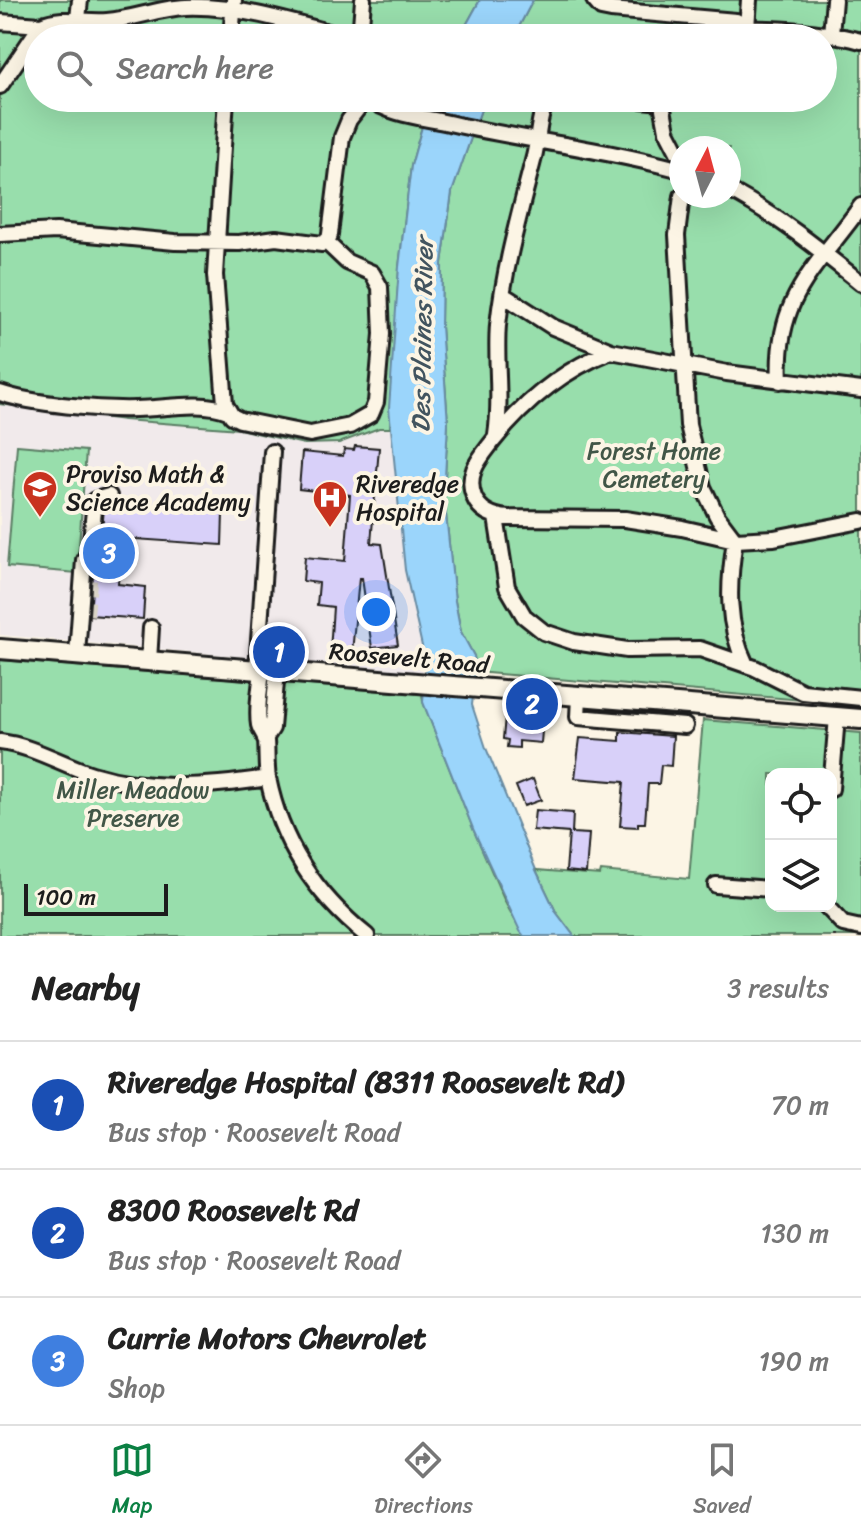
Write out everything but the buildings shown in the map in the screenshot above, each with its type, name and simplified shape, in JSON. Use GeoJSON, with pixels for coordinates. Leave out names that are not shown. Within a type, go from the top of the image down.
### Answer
{"type":"FeatureCollection","features":[{"type":"Feature","properties":{"kind":"main road","name":"Roosevelt Road"},"geometry":{"type":"LineString","coordinates":[[0,649],[861,719]]}},
{"type":"Feature","properties":{"kind":"lane"},"geometry":{"type":"LineString","coordinates":[[78,19],[80,0]]}},
{"type":"Feature","properties":{"kind":"lane"},"geometry":{"type":"LineString","coordinates":[[361,24],[363,0]]}},
{"type":"Feature","properties":{"kind":"lane"},"geometry":{"type":"LineString","coordinates":[[594,0],[601,8],[611,10],[736,21],[741,24]]}},
{"type":"Feature","properties":{"kind":"lane"},"geometry":{"type":"LineString","coordinates":[[747,24],[749,0]]}},
{"type":"Feature","properties":{"kind":"lane"},"geometry":{"type":"LineString","coordinates":[[832,24],[834,0]]}},
{"type":"Feature","properties":{"kind":"lane"},"geometry":{"type":"LineString","coordinates":[[44,24],[57,20],[120,20],[166,9],[233,5],[300,24]]}},
{"type":"Feature","properties":{"kind":"lane"},"geometry":{"type":"LineString","coordinates":[[0,22],[27,24]]}},
{"type":"Feature","properties":{"kind":"lane"},"geometry":{"type":"LineString","coordinates":[[837,35],[861,41]]}},
{"type":"Feature","properties":{"kind":"lane"},"geometry":{"type":"LineString","coordinates":[[0,86],[24,50]]}},
{"type":"Feature","properties":{"kind":"lane"},"geometry":{"type":"LineString","coordinates":[[225,112],[216,243],[217,312],[228,411]]}},
{"type":"Feature","properties":{"kind":"lane"},"geometry":{"type":"LineString","coordinates":[[0,234],[56,231],[216,243],[276,238],[318,244],[326,242],[330,234],[342,137],[356,112]]}},
{"type":"Feature","properties":{"kind":"lane"},"geometry":{"type":"LineString","coordinates":[[402,112],[487,132],[669,167]]}},
{"type":"Feature","properties":{"kind":"lane"},"geometry":{"type":"LineString","coordinates":[[495,439],[500,394],[497,337],[513,239],[538,142],[541,112]]}},
{"type":"Feature","properties":{"kind":"lane"},"geometry":{"type":"LineString","coordinates":[[663,112],[670,136]]}},
{"type":"Feature","properties":{"kind":"lane"},"geometry":{"type":"LineString","coordinates":[[741,197],[826,253],[861,283]]}},
{"type":"Feature","properties":{"kind":"lane"},"geometry":{"type":"LineString","coordinates":[[780,381],[779,347],[787,313],[804,279],[861,206]]}},
{"type":"Feature","properties":{"kind":"lane"},"geometry":{"type":"LineString","coordinates":[[680,208],[677,235],[688,425],[699,474],[717,516],[735,540],[729,578],[730,611],[735,640],[746,665]]}},
{"type":"Feature","properties":{"kind":"lane"},"geometry":{"type":"LineString","coordinates":[[0,393],[130,409],[210,405],[228,411],[240,420],[310,434],[350,426],[371,414],[376,402],[382,334],[380,287],[372,273],[347,262],[326,242]]}},
{"type":"Feature","properties":{"kind":"lane"},"geometry":{"type":"LineString","coordinates":[[503,295],[553,327],[611,351],[780,381],[861,390]]}},
{"type":"Feature","properties":{"kind":"lane"},"geometry":{"type":"LineString","coordinates":[[611,351],[576,367],[543,389],[510,419],[474,468],[472,485],[479,506],[496,517],[625,519],[735,540],[774,538],[861,521]]}},
{"type":"Feature","properties":{"kind":"lane"},"geometry":{"type":"LineString","coordinates":[[272,452],[265,670],[272,728],[265,739],[268,778],[280,817],[299,861],[336,910],[367,936]]}},
{"type":"Feature","properties":{"kind":"lane"},"geometry":{"type":"LineString","coordinates":[[77,654],[84,560],[91,556],[95,500],[109,496]]}},
{"type":"Feature","properties":{"kind":"lane"},"geometry":{"type":"LineString","coordinates":[[496,517],[507,587],[524,616],[544,632],[574,642],[627,650],[700,649],[746,665],[803,692],[861,698]]}},
{"type":"Feature","properties":{"kind":"lane"},"geometry":{"type":"LineString","coordinates":[[149,661],[151,628]]}},
{"type":"Feature","properties":{"kind":"lane"},"geometry":{"type":"LineString","coordinates":[[579,696],[578,717],[685,726]]}},
{"type":"Feature","properties":{"kind":"lane"},"geometry":{"type":"LineString","coordinates":[[833,768],[837,717]]}},
{"type":"Feature","properties":{"kind":"lane"},"geometry":{"type":"LineString","coordinates":[[0,742],[32,750],[92,774],[145,785],[219,786],[268,778]]}},
{"type":"Feature","properties":{"kind":"lane"},"geometry":{"type":"LineString","coordinates":[[716,885],[765,889]]}},
{"type":"Feature","properties":{"kind":"lane"},"geometry":{"type":"LineString","coordinates":[[832,912],[843,924],[861,928]]}},
{"type":"Feature","properties":{"kind":"shaded area"},"geometry":{"type":"Polygon","coordinates":[[[0,404],[124,420],[239,429],[304,444],[339,443],[379,428],[390,428],[405,569],[425,657],[423,673],[0,635],[0,404]]]}},
{"type":"Feature","properties":{"kind":"green space"},"geometry":{"type":"Polygon","coordinates":[[[0,0],[480,0],[467,24],[24,24],[24,112],[426,112],[411,166],[399,267],[390,428],[379,428],[339,443],[304,444],[239,429],[124,420],[0,404],[0,0]]]}},
{"type":"Feature","properties":{"kind":"green space","name":"Forest Home Cemetery"},"geometry":{"type":"Polygon","coordinates":[[[533,0],[861,0],[861,705],[476,672],[474,656],[461,632],[455,601],[444,495],[448,423],[441,326],[442,263],[452,192],[480,112],[837,112],[837,24],[520,24],[533,0]]]}},
{"type":"Feature","properties":{"kind":"green space"},"geometry":{"type":"Polygon","coordinates":[[[17,445],[86,451],[77,573],[7,567],[17,445]]]}},
{"type":"Feature","properties":{"kind":"green space","name":"Miller Meadow Preserve"},"geometry":{"type":"Polygon","coordinates":[[[0,660],[422,694],[474,831],[506,904],[524,936],[0,936],[0,660]]]}},
{"type":"Feature","properties":{"kind":"green space"},"geometry":{"type":"Polygon","coordinates":[[[703,720],[861,733],[861,936],[574,936],[556,912],[536,870],[600,875],[601,871],[689,879],[703,720]]]}},
{"type":"Feature","properties":{"kind":"water"},"geometry":{"type":"Polygon","coordinates":[[[480,0],[533,0],[520,24],[467,24],[480,0]]]}},
{"type":"Feature","properties":{"kind":"water","name":"Des Plaines River"},"geometry":{"type":"Polygon","coordinates":[[[426,112],[480,112],[452,192],[442,263],[441,326],[448,423],[444,495],[455,601],[461,632],[474,656],[476,672],[472,705],[486,748],[536,870],[556,912],[574,936],[524,936],[520,931],[474,831],[423,702],[426,664],[405,570],[389,408],[399,267],[411,166],[426,112]]]}},
{"type":"Feature","properties":{"kind":"tunnel"},"geometry":{"type":"LineString","coordinates":[[87,615],[92,561]]}},
{"type":"Feature","properties":{"kind":"place","name":"Proviso Math & Science Academy"},"geometry":{"type":"Point","coordinates":[40,519]}},
{"type":"Feature","properties":{"kind":"place","name":"Riveredge Hospital"},"geometry":{"type":"Point","coordinates":[330,529]}},
{"type":"Feature","properties":{"kind":"place","name":"Currie Motors Chevrolet"},"geometry":{"type":"Point","coordinates":[109,553]}},
{"type":"Feature","properties":{"kind":"place","name":"Riveredge Hospital (8311 Roosevelt Rd)"},"geometry":{"type":"Point","coordinates":[279,652]}},
{"type":"Feature","properties":{"kind":"place","name":"8300 Roosevelt Rd"},"geometry":{"type":"Point","coordinates":[532,704]}}]}
